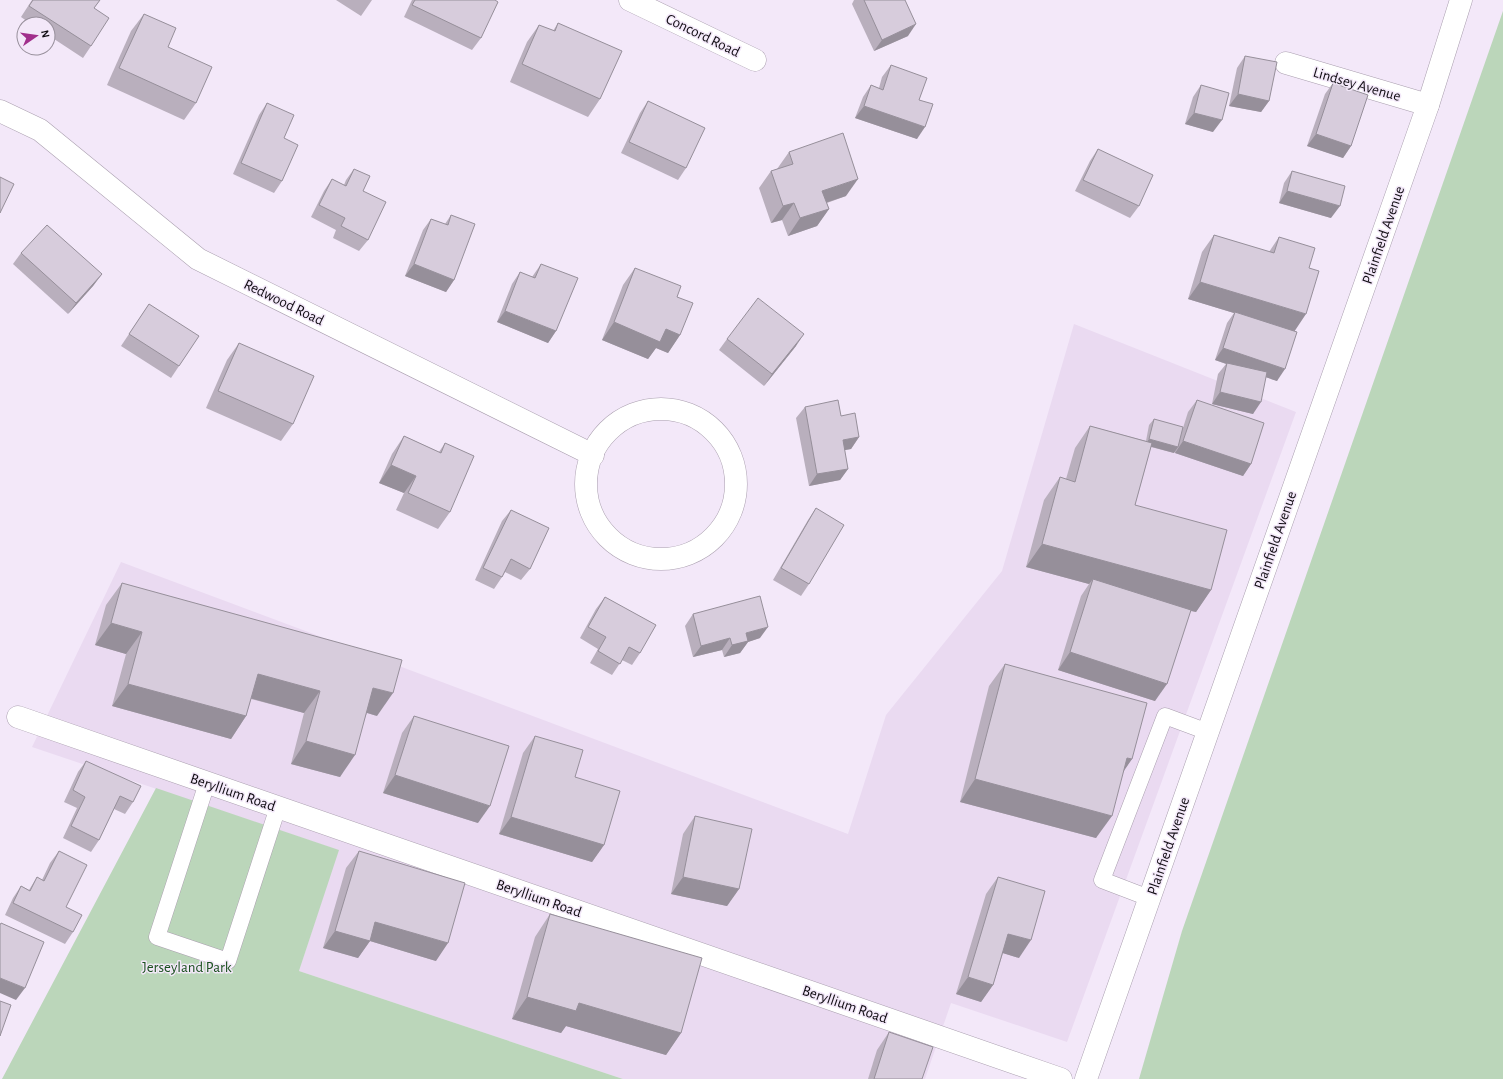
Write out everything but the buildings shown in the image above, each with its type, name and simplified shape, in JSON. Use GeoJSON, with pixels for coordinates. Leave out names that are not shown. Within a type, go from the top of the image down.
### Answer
{"type":"FeatureCollection","features":[{"type":"Feature","properties":{"kind":"street","name":"Concord Road"},"geometry":{"type":"LineString","coordinates":[[630,0],[755,60]]}},
{"type":"Feature","properties":{"kind":"street","name":"Plainfield Avenue"},"geometry":{"type":"LineString","coordinates":[[1086,1079],[1428,105],[1461,0]]}},
{"type":"Feature","properties":{"kind":"street","name":"Lindsey Avenue"},"geometry":{"type":"LineString","coordinates":[[1286,63],[1428,105]]}},
{"type":"Feature","properties":{"kind":"street","name":"Redwood Road"},"geometry":{"type":"LineString","coordinates":[[0,111],[40,130],[198,259],[592,455]]}},
{"type":"Feature","properties":{"kind":"street"},"geometry":{"type":"LineString","coordinates":[[660,409],[684,412],[704,423],[716,433],[730,452],[735,467],[736,491],[730,514],[718,534],[700,549],[678,557],[663,559],[639,556],[625,550],[606,535],[593,516],[587,493],[586,477],[592,455],[600,441],[616,424],[637,413],[660,409]]}},
{"type":"Feature","properties":{"kind":"street","name":"Beryllium Road"},"geometry":{"type":"LineString","coordinates":[[18,717],[1061,1079]]}},
{"type":"Feature","properties":{"kind":"lane"},"geometry":{"type":"LineString","coordinates":[[1149,898],[1102,880],[1165,716],[1208,732]]}},
{"type":"Feature","properties":{"kind":"lane"},"geometry":{"type":"LineString","coordinates":[[207,783],[157,938],[228,961],[278,807]]}},
{"type":"Feature","properties":{"kind":"shaded area"},"geometry":{"type":"Polygon","coordinates":[[[1074,324],[1296,412],[1067,1042],[951,1003],[925,1079],[623,1079],[299,971],[338,850],[32,747],[121,562],[848,834],[886,715],[1002,571],[1074,324]]]}},
{"type":"Feature","properties":{"kind":"green space"},"geometry":{"type":"Polygon","coordinates":[[[1503,11],[1503,1079],[1139,1079],[1182,931],[1503,11]]]}},
{"type":"Feature","properties":{"kind":"green space","name":"Jerseyland Park"},"geometry":{"type":"Polygon","coordinates":[[[156,788],[339,850],[299,971],[623,1079],[2,1079],[156,788]]]}}]}
